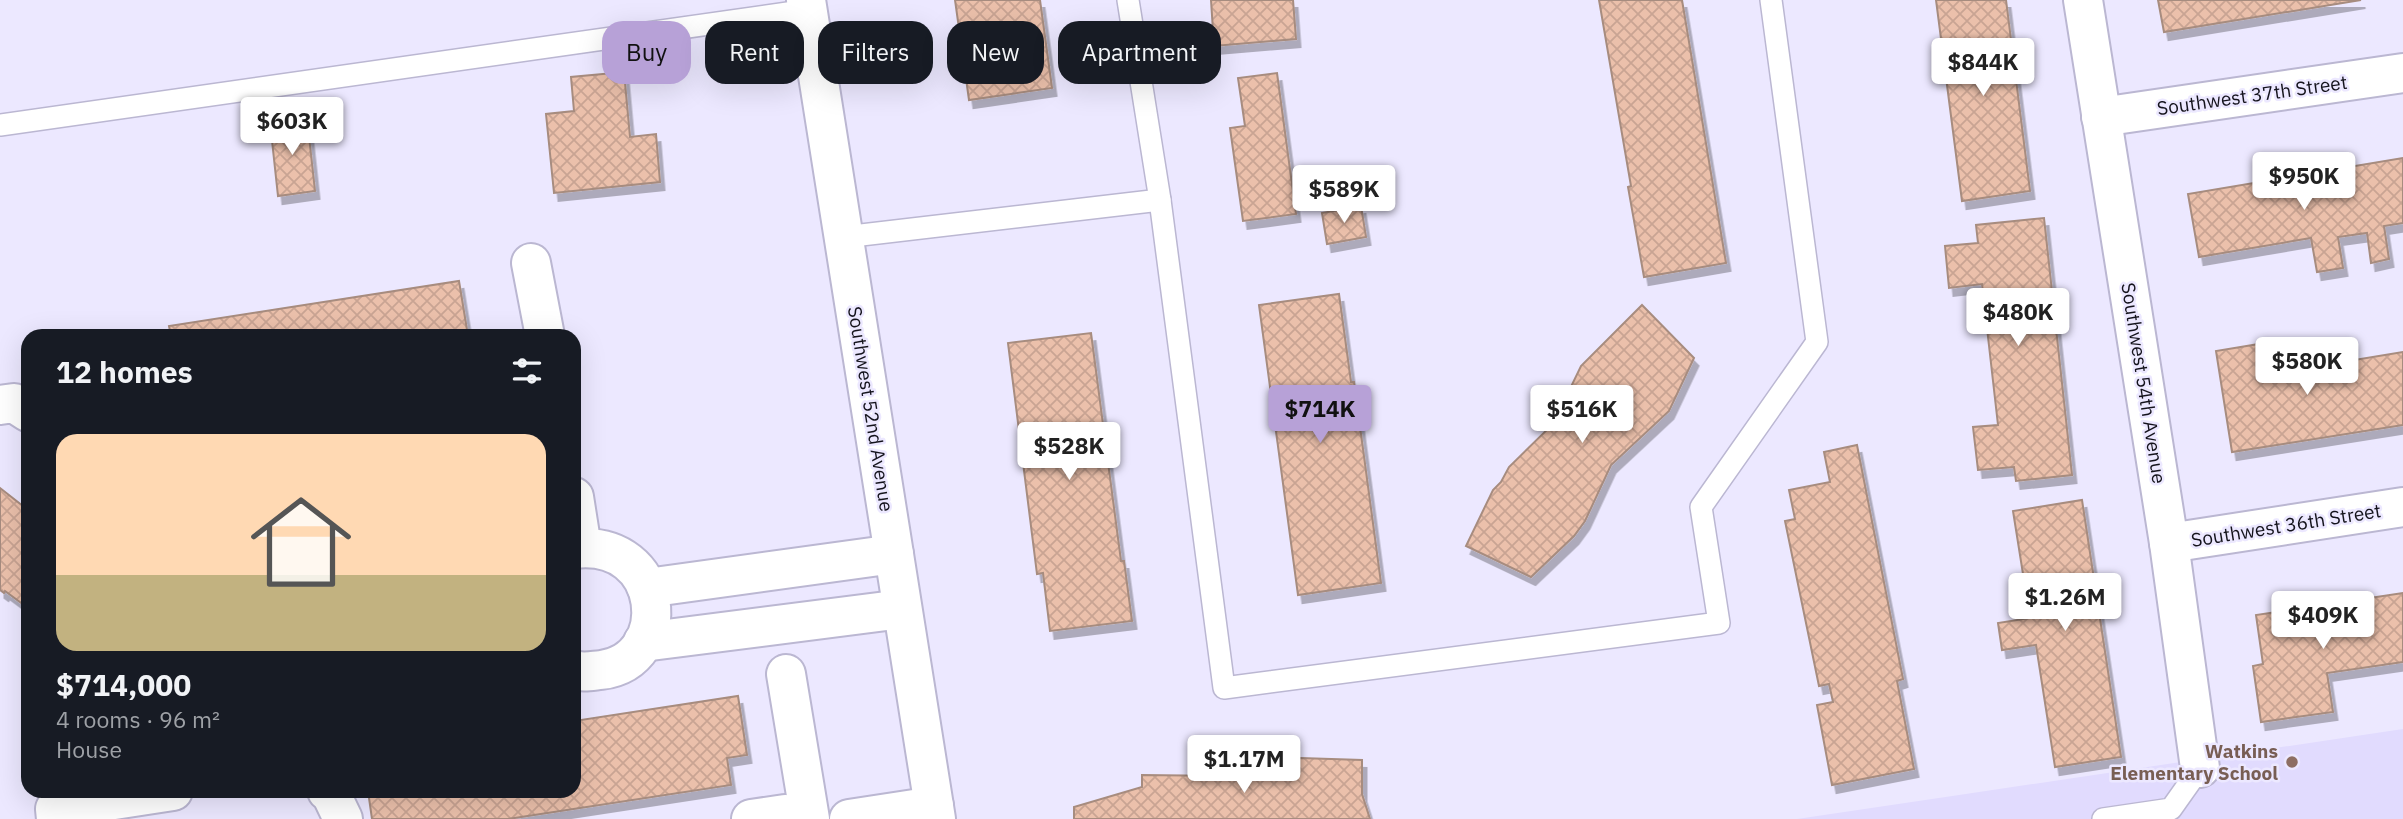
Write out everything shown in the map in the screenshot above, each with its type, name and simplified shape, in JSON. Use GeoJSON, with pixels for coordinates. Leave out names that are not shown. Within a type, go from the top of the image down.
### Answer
{"type":"FeatureCollection","features":[{"type":"Feature","properties":{"kind":"street","name":"Southwest 54th Avenue"},"geometry":{"type":"LineString","coordinates":[[2083,0],[2169,543],[2200,768]]}},
{"type":"Feature","properties":{"kind":"street","name":"Southwest 52nd Avenue"},"geometry":{"type":"LineString","coordinates":[[807,5],[935,813]]}},
{"type":"Feature","properties":{"kind":"street","name":"Southwest 37th Street"},"geometry":{"type":"LineString","coordinates":[[2101,117],[2403,73]]}},
{"type":"Feature","properties":{"kind":"street"},"geometry":{"type":"LineString","coordinates":[[531,263],[544,329]]}},
{"type":"Feature","properties":{"kind":"street"},"geometry":{"type":"LineString","coordinates":[[0,405],[14,403],[21,408]]}},
{"type":"Feature","properties":{"kind":"street","name":"Southwest 36th Street"},"geometry":{"type":"LineString","coordinates":[[2169,543],[2403,507]]}},
{"type":"Feature","properties":{"kind":"street"},"geometry":{"type":"LineString","coordinates":[[581,549],[594,548],[614,553],[632,564],[647,588],[652,603],[651,622],[643,642],[629,659],[610,669],[581,673]]}},
{"type":"Feature","properties":{"kind":"street"},"geometry":{"type":"LineString","coordinates":[[647,588],[894,554]]}},
{"type":"Feature","properties":{"kind":"street"},"geometry":{"type":"LineString","coordinates":[[643,642],[902,609]]}},
{"type":"Feature","properties":{"kind":"street"},"geometry":{"type":"LineString","coordinates":[[786,674],[810,819]]}},
{"type":"Feature","properties":{"kind":"street"},"geometry":{"type":"LineString","coordinates":[[56,819],[55,808],[124,798]]}},
{"type":"Feature","properties":{"kind":"street"},"geometry":{"type":"LineString","coordinates":[[333,798],[343,819]]}},
{"type":"Feature","properties":{"kind":"street"},"geometry":{"type":"LineString","coordinates":[[849,819],[935,813]]}},
{"type":"Feature","properties":{"kind":"street"},"geometry":{"type":"LineString","coordinates":[[751,819],[785,814],[797,819]]}},
{"type":"Feature","properties":{"kind":"lane"},"geometry":{"type":"LineString","coordinates":[[1128,0],[1160,200],[1224,688],[1718,623],[1702,507],[1817,342],[1771,0]]}},
{"type":"Feature","properties":{"kind":"lane"},"geometry":{"type":"LineString","coordinates":[[0,125],[807,5]]}},
{"type":"Feature","properties":{"kind":"lane"},"geometry":{"type":"LineString","coordinates":[[844,237],[1160,200]]}},
{"type":"Feature","properties":{"kind":"lane"},"geometry":{"type":"LineString","coordinates":[[2103,819],[2171,809],[2200,768]]}},
{"type":"Feature","properties":{"kind":"shaded area","name":"Watkins Elementary School"},"geometry":{"type":"Polygon","coordinates":[[[2403,729],[2403,819],[1797,819],[1959,795],[2403,729]]]}},
{"type":"Feature","properties":{"kind":"building"},"geometry":{"type":"Polygon","coordinates":[[[955,0],[1040,0],[1043,21],[958,21],[955,0]]]}},
{"type":"Feature","properties":{"kind":"building"},"geometry":{"type":"Polygon","coordinates":[[[1211,0],[1293,0],[1296,39],[1221,45],[1221,21],[1212,21],[1211,0]]]}},
{"type":"Feature","properties":{"kind":"building"},"geometry":{"type":"Polygon","coordinates":[[[1599,0],[1682,0],[1726,263],[1644,277],[1599,0]]]}},
{"type":"Feature","properties":{"kind":"building"},"geometry":{"type":"Polygon","coordinates":[[[1936,0],[2006,0],[2030,191],[1962,201],[1936,0]]]}},
{"type":"Feature","properties":{"kind":"building"},"geometry":{"type":"Polygon","coordinates":[[[2158,0],[2361,0],[2164,32],[2158,0]]]}},
{"type":"Feature","properties":{"kind":"building"},"geometry":{"type":"Polygon","coordinates":[[[1044,29],[1052,88],[969,100],[967,84],[1044,84],[1044,29]]]}},
{"type":"Feature","properties":{"kind":"building"},"geometry":{"type":"Polygon","coordinates":[[[1277,73],[1296,214],[1243,221],[1230,128],[1245,126],[1238,78],[1277,73]]]}},
{"type":"Feature","properties":{"kind":"building"},"geometry":{"type":"Polygon","coordinates":[[[602,74],[602,84],[625,84],[630,137],[656,134],[660,182],[554,193],[546,114],[574,111],[571,77],[602,74]]]}},
{"type":"Feature","properties":{"kind":"building"},"geometry":{"type":"Polygon","coordinates":[[[307,118],[315,191],[278,196],[270,122],[307,118]]]}},
{"type":"Feature","properties":{"kind":"building"},"geometry":{"type":"Polygon","coordinates":[[[2403,158],[2403,223],[2384,226],[2389,259],[2371,263],[2367,233],[2338,237],[2343,268],[2317,272],[2311,238],[2199,257],[2188,194],[2403,158]]]}},
{"type":"Feature","properties":{"kind":"building"},"geometry":{"type":"Polygon","coordinates":[[[1361,206],[1366,237],[1327,244],[1322,213],[1361,206]]]}},
{"type":"Feature","properties":{"kind":"building"},"geometry":{"type":"Polygon","coordinates":[[[2044,218],[2072,475],[2016,481],[2014,467],[1978,470],[1973,427],[1998,425],[1982,284],[1949,288],[1945,246],[1978,243],[1976,225],[2044,218]]]}},
{"type":"Feature","properties":{"kind":"building"},"geometry":{"type":"Polygon","coordinates":[[[459,281],[467,329],[170,329],[169,326],[459,281]]]}},
{"type":"Feature","properties":{"kind":"building"},"geometry":{"type":"Polygon","coordinates":[[[1339,294],[1351,382],[1354,382],[1381,583],[1298,595],[1259,305],[1339,294]]]}},
{"type":"Feature","properties":{"kind":"building"},"geometry":{"type":"Polygon","coordinates":[[[1642,305],[1694,358],[1669,411],[1611,465],[1585,521],[1574,536],[1531,577],[1466,546],[1493,490],[1509,467],[1553,424],[1581,366],[1642,305]]]}},
{"type":"Feature","properties":{"kind":"building"},"geometry":{"type":"Polygon","coordinates":[[[1091,333],[1121,561],[1124,561],[1132,621],[1050,631],[1043,573],[1037,574],[1008,343],[1091,333]]]}},
{"type":"Feature","properties":{"kind":"building"},"geometry":{"type":"Polygon","coordinates":[[[2271,342],[2276,373],[2403,352],[2403,425],[2232,452],[2216,351],[2271,342]]]}},
{"type":"Feature","properties":{"kind":"building"},"geometry":{"type":"Polygon","coordinates":[[[1857,445],[1903,679],[1897,681],[1914,769],[1832,785],[1817,705],[1833,702],[1829,684],[1819,686],[1785,521],[1795,519],[1789,490],[1830,482],[1824,452],[1857,445]]]}},
{"type":"Feature","properties":{"kind":"building"},"geometry":{"type":"Polygon","coordinates":[[[0,488],[21,504],[21,603],[0,590],[0,488]]]}},
{"type":"Feature","properties":{"kind":"building"},"geometry":{"type":"Polygon","coordinates":[[[2082,500],[2121,757],[2055,767],[2036,645],[2002,650],[1998,623],[2030,618],[2013,511],[2082,500]]]}},
{"type":"Feature","properties":{"kind":"building"},"geometry":{"type":"Polygon","coordinates":[[[2403,593],[2403,662],[2327,673],[2333,712],[2261,722],[2253,666],[2263,664],[2256,615],[2403,593]]]}},
{"type":"Feature","properties":{"kind":"building"},"geometry":{"type":"Polygon","coordinates":[[[738,696],[747,755],[727,758],[731,785],[508,819],[372,819],[369,798],[581,798],[581,720],[738,696]]]}},
{"type":"Feature","properties":{"kind":"building"},"geometry":{"type":"Polygon","coordinates":[[[1300,758],[1362,760],[1362,794],[1370,819],[1074,819],[1074,807],[1142,787],[1142,775],[1229,776],[1247,774],[1300,758]]]}},
{"type":"Feature","properties":{"kind":"place","name":"Watkins Elementary School"},"geometry":{"type":"Point","coordinates":[2292,762]}}]}
